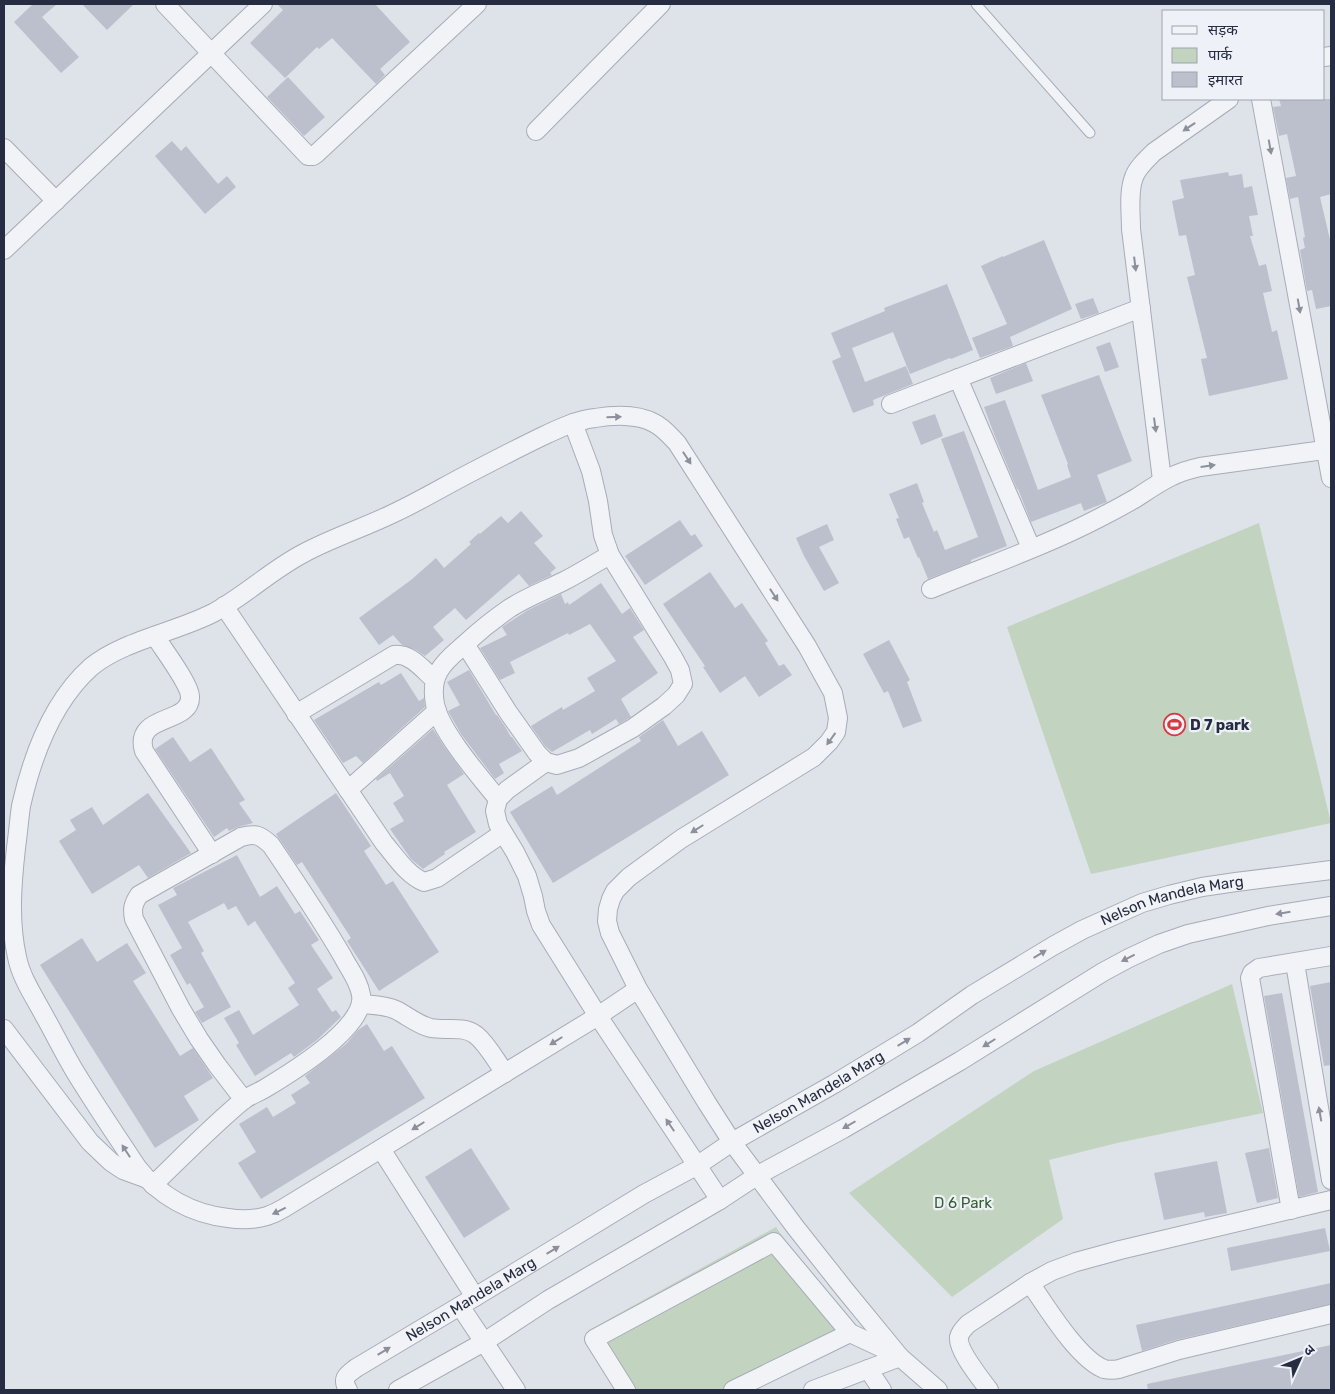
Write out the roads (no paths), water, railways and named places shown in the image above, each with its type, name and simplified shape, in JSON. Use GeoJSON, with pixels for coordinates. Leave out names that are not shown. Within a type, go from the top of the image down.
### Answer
{"type":"FeatureCollection","features":[{"type":"Feature","properties":{"kind":"street"},"geometry":{"type":"LineString","coordinates":[[165,4],[308,156],[312,156],[477,4]]}},
{"type":"Feature","properties":{"kind":"street"},"geometry":{"type":"LineString","coordinates":[[4,250],[263,4]]}},
{"type":"Feature","properties":{"kind":"street"},"geometry":{"type":"LineString","coordinates":[[536,131],[661,4]]}},
{"type":"Feature","properties":{"kind":"street"},"geometry":{"type":"LineString","coordinates":[[1162,480],[1131,229],[1130,200],[1134,176],[1154,152],[1228,100]]}},
{"type":"Feature","properties":{"kind":"street"},"geometry":{"type":"LineString","coordinates":[[1261,100],[1328,450],[1331,478]]}},
{"type":"Feature","properties":{"kind":"street"},"geometry":{"type":"LineString","coordinates":[[4,148],[56,201]]}},
{"type":"Feature","properties":{"kind":"street"},"geometry":{"type":"LineString","coordinates":[[891,404],[1141,308]]}},
{"type":"Feature","properties":{"kind":"street"},"geometry":{"type":"LineString","coordinates":[[958,378],[1031,548]]}},
{"type":"Feature","properties":{"kind":"street"},"geometry":{"type":"LineString","coordinates":[[149,1181],[75,1072],[28,986],[17,960],[12,904],[21,808],[34,760],[47,727],[60,706],[74,685],[90,669],[110,655],[214,612],[269,574],[301,554],[327,541],[393,513],[514,449],[573,423],[594,418],[617,416],[640,418],[654,422],[677,443],[821,669],[833,693],[838,718],[836,732],[814,757],[681,839],[629,878],[615,891],[608,909],[610,933],[638,989],[732,1142],[802,1236],[900,1357],[938,1390]]}},
{"type":"Feature","properties":{"kind":"street"},"geometry":{"type":"LineString","coordinates":[[465,644],[508,712],[537,753],[546,762],[557,765],[580,758],[633,728],[664,706],[676,695],[683,684],[680,670],[673,657],[610,555],[603,535],[591,471],[573,423]]}},
{"type":"Feature","properties":{"kind":"street"},"geometry":{"type":"LineString","coordinates":[[931,589],[1098,518],[1134,499],[1162,480],[1184,470],[1328,450]]}},
{"type":"Feature","properties":{"kind":"street"},"geometry":{"type":"LineString","coordinates":[[498,799],[477,774],[443,724],[435,706],[433,687],[438,672],[481,629],[510,608],[610,555]]}},
{"type":"Feature","properties":{"kind":"street"},"geometry":{"type":"LineString","coordinates":[[224,606],[384,843],[416,879],[424,882],[437,878],[503,833]]}},
{"type":"Feature","properties":{"kind":"street"},"geometry":{"type":"LineString","coordinates":[[155,636],[187,686],[190,697],[188,706],[182,712],[149,728],[143,734],[141,742],[144,751],[212,854]]}},
{"type":"Feature","properties":{"kind":"street"},"geometry":{"type":"LineString","coordinates":[[296,714],[394,655],[408,656],[435,680]]}},
{"type":"Feature","properties":{"kind":"street"},"geometry":{"type":"LineString","coordinates":[[348,790],[437,711]]}},
{"type":"Feature","properties":{"kind":"street"},"geometry":{"type":"LineString","coordinates":[[546,762],[507,790],[498,799],[494,811],[498,824],[527,876],[541,925],[598,1016],[720,1200]]}},
{"type":"Feature","properties":{"kind":"street"},"geometry":{"type":"LineString","coordinates":[[149,1181],[244,1100],[307,1062],[327,1046],[356,1017],[362,1004],[358,984],[328,931],[271,845],[262,837],[252,834],[241,837],[139,895],[132,911],[134,919],[181,1010],[217,1065],[244,1100]]}},
{"type":"Feature","properties":{"kind":"street","name":"Nelson Mandela Marg"},"geometry":{"type":"LineString","coordinates":[[348,1390],[345,1380],[356,1368],[644,1194],[698,1165],[732,1142],[910,1038],[972,995],[1053,946],[1116,914],[1169,895],[1202,887],[1331,870]]}},
{"type":"Feature","properties":{"kind":"street"},"geometry":{"type":"LineString","coordinates":[[398,1390],[484,1342],[548,1300],[758,1176],[960,1061],[1103,972],[1129,958],[1159,944],[1188,934],[1268,916],[1331,906]]}},
{"type":"Feature","properties":{"kind":"street"},"geometry":{"type":"LineString","coordinates":[[1291,1210],[1250,978],[1252,973],[1259,968],[1331,956]]}},
{"type":"Feature","properties":{"kind":"street"},"geometry":{"type":"LineString","coordinates":[[1295,963],[1331,1180]]}},
{"type":"Feature","properties":{"kind":"street"},"geometry":{"type":"LineString","coordinates":[[4,1029],[90,1142],[111,1162],[123,1170],[149,1181],[182,1206],[223,1218],[241,1220],[267,1216],[284,1208],[598,1016],[638,989]]}},
{"type":"Feature","properties":{"kind":"street"},"geometry":{"type":"LineString","coordinates":[[362,1004],[394,1009],[429,1027],[440,1029],[457,1028],[476,1035],[486,1045],[505,1073]]}},
{"type":"Feature","properties":{"kind":"street"},"geometry":{"type":"LineString","coordinates":[[382,1149],[467,1302],[484,1342],[516,1390]]}},
{"type":"Feature","properties":{"kind":"street"},"geometry":{"type":"LineString","coordinates":[[989,1390],[961,1348],[959,1338],[962,1330],[968,1324],[1030,1283],[1052,1271],[1076,1262],[1331,1200]]}},
{"type":"Feature","properties":{"kind":"street"},"geometry":{"type":"LineString","coordinates":[[626,1390],[594,1339],[774,1242],[850,1333],[900,1357]]}},
{"type":"Feature","properties":{"kind":"street"},"geometry":{"type":"LineString","coordinates":[[1030,1283],[1077,1347],[1090,1360],[1103,1368],[1111,1370],[1120,1370],[1179,1350],[1331,1314]]}},
{"type":"Feature","properties":{"kind":"street"},"geometry":{"type":"LineString","coordinates":[[733,1390],[850,1333]]}},
{"type":"Feature","properties":{"kind":"street"},"geometry":{"type":"LineString","coordinates":[[813,1390],[900,1357]]}},
{"type":"Feature","properties":{"kind":"street"},"geometry":{"type":"LineString","coordinates":[[868,1369],[882,1390]]}},
{"type":"Feature","properties":{"kind":"lane"},"geometry":{"type":"LineString","coordinates":[[976,4],[1090,133]]}},
{"type":"Feature","properties":{"kind":"place","name":"D 7 park"},"geometry":{"type":"Point","coordinates":[1174,725]}},
{"type":"Feature","properties":{"kind":"park label","name":"D 6 Park"},"geometry":{"type":"Point","coordinates":[963,1203]}}]}
